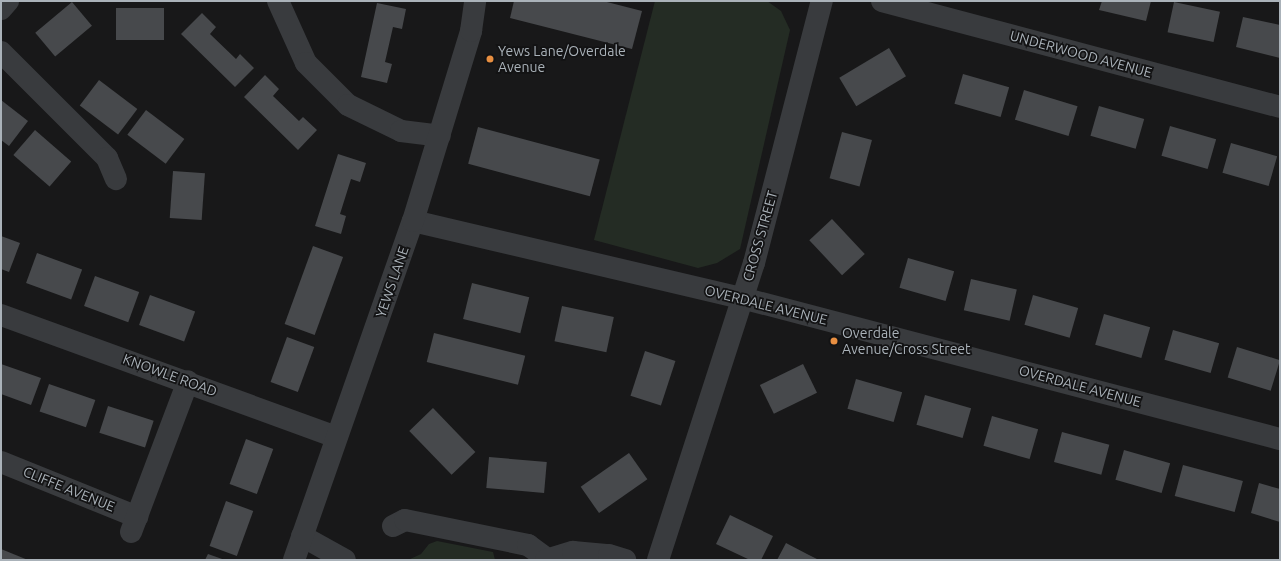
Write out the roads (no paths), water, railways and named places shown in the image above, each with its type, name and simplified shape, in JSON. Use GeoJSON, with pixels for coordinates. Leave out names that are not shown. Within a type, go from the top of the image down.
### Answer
{"type":"FeatureCollection","features":[{"type":"Feature","properties":{"kind":"street"},"geometry":{"type":"LineString","coordinates":[[1,9],[8,1]]}},
{"type":"Feature","properties":{"kind":"street"},"geometry":{"type":"LineString","coordinates":[[278,1],[306,63],[348,105],[401,131],[440,136]]}},
{"type":"Feature","properties":{"kind":"street","name":"YEWS LANE"},"geometry":{"type":"LineString","coordinates":[[294,560],[413,221],[471,31],[475,1]]}},
{"type":"Feature","properties":{"kind":"street","name":"CROSS STREET"},"geometry":{"type":"LineString","coordinates":[[658,560],[754,263],[822,1]]}},
{"type":"Feature","properties":{"kind":"street","name":"UNDERWOOD AVENUE"},"geometry":{"type":"LineString","coordinates":[[882,1],[1280,107]]}},
{"type":"Feature","properties":{"kind":"street"},"geometry":{"type":"LineString","coordinates":[[1,52],[107,158],[116,179]]}},
{"type":"Feature","properties":{"kind":"street","name":"OVERDALE AVENUE"},"geometry":{"type":"LineString","coordinates":[[413,221],[742,298],[1280,439]]}},
{"type":"Feature","properties":{"kind":"street","name":"KNOWLE ROAD"},"geometry":{"type":"LineString","coordinates":[[1,315],[188,381],[337,437]]}},
{"type":"Feature","properties":{"kind":"street","name":"CLIFFE AVENUE"},"geometry":{"type":"LineString","coordinates":[[1,462],[134,525],[188,381]]}},
{"type":"Feature","properties":{"kind":"street"},"geometry":{"type":"LineString","coordinates":[[392,526],[405,520],[528,545],[546,560],[573,552],[610,555],[625,560]]}},
{"type":"Feature","properties":{"kind":"street"},"geometry":{"type":"LineString","coordinates":[[302,536],[345,560]]}},
{"type":"Feature","properties":{"kind":"place","name":"Yews Lane/Overdale Avenue"},"geometry":{"type":"Point","coordinates":[490,59]}},
{"type":"Feature","properties":{"kind":"place","name":"Overdale Avenue/Cross Street"},"geometry":{"type":"Point","coordinates":[834,341]}}]}
